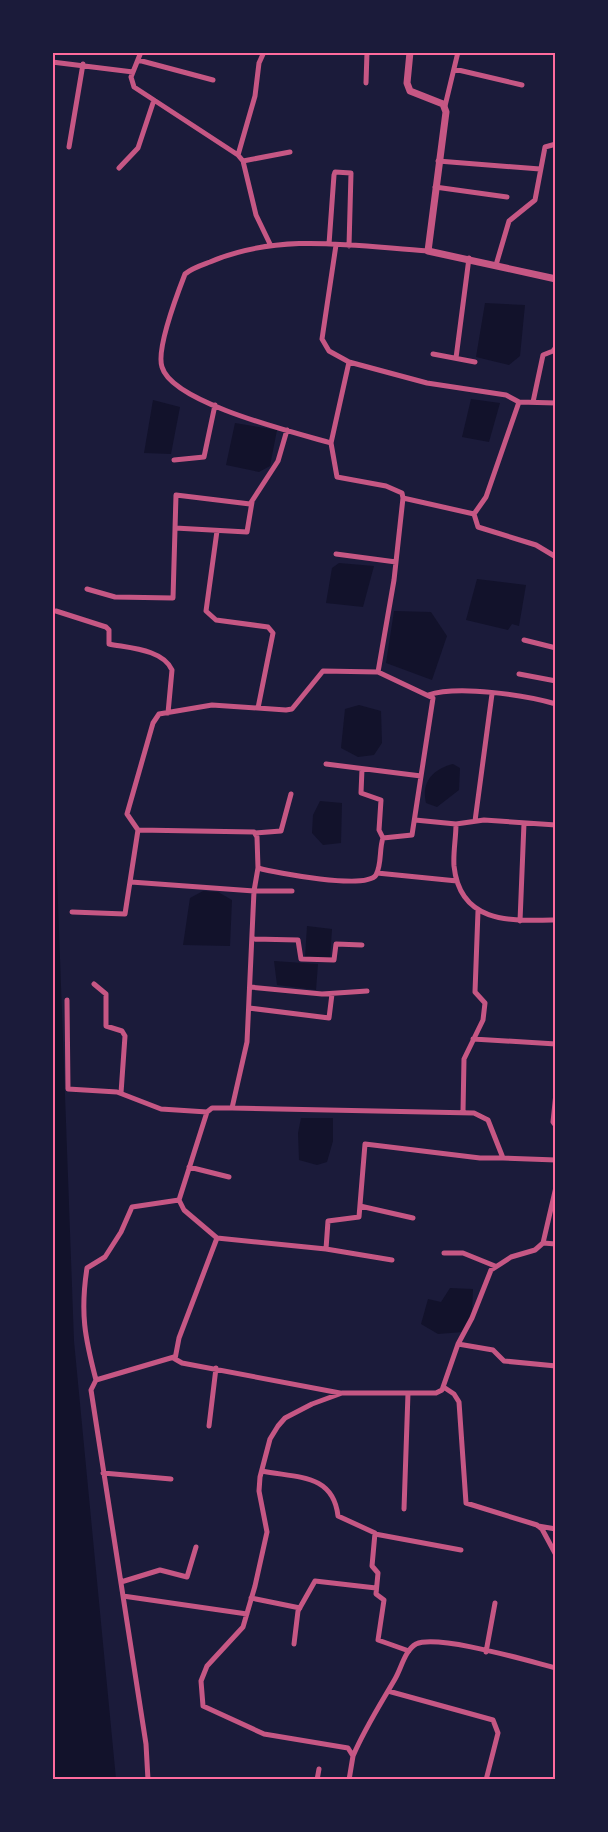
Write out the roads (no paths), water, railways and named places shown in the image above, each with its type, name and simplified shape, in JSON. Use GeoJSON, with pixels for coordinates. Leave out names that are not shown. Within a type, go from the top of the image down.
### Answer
{"type":"FeatureCollection","features":[{"type":"Feature","properties":{"kind":"street"},"geometry":{"type":"LineString","coordinates":[[141,52],[133,72],[134,87],[238,155],[243,161],[256,215],[270,244]]}},
{"type":"Feature","properties":{"kind":"street"},"geometry":{"type":"LineString","coordinates":[[238,155],[255,96],[259,63],[264,52]]}},
{"type":"Feature","properties":{"kind":"street"},"geometry":{"type":"LineString","coordinates":[[366,82],[367,52]]}},
{"type":"Feature","properties":{"kind":"street"},"geometry":{"type":"LineString","coordinates":[[410,52],[407,83],[410,91],[444,107]]}},
{"type":"Feature","properties":{"kind":"street"},"geometry":{"type":"LineString","coordinates":[[428,251],[444,107],[458,52]]}},
{"type":"Feature","properties":{"kind":"street"},"geometry":{"type":"LineString","coordinates":[[471,52],[490,52]]}},
{"type":"Feature","properties":{"kind":"street"},"geometry":{"type":"LineString","coordinates":[[138,60],[213,80]]}},
{"type":"Feature","properties":{"kind":"street"},"geometry":{"type":"LineString","coordinates":[[52,62],[83,64],[133,72]]}},
{"type":"Feature","properties":{"kind":"street"},"geometry":{"type":"LineString","coordinates":[[69,147],[83,64]]}},
{"type":"Feature","properties":{"kind":"street"},"geometry":{"type":"LineString","coordinates":[[454,69],[522,85]]}},
{"type":"Feature","properties":{"kind":"street"},"geometry":{"type":"LineString","coordinates":[[119,168],[138,148],[154,100]]}},
{"type":"Feature","properties":{"kind":"street"},"geometry":{"type":"LineString","coordinates":[[496,265],[509,221],[535,200],[544,147],[555,144]]}},
{"type":"Feature","properties":{"kind":"street"},"geometry":{"type":"LineString","coordinates":[[243,161],[290,152]]}},
{"type":"Feature","properties":{"kind":"street"},"geometry":{"type":"LineString","coordinates":[[438,161],[540,169]]}},
{"type":"Feature","properties":{"kind":"street"},"geometry":{"type":"LineString","coordinates":[[329,244],[334,173],[351,173],[349,246]]}},
{"type":"Feature","properties":{"kind":"street"},"geometry":{"type":"LineString","coordinates":[[435,187],[507,196]]}},
{"type":"Feature","properties":{"kind":"street"},"geometry":{"type":"LineString","coordinates":[[331,443],[214,405],[186,393],[163,370],[161,360],[172,309],[187,271],[230,254],[270,244],[329,244],[428,251],[469,258],[555,279]]}},
{"type":"Feature","properties":{"kind":"street"},"geometry":{"type":"LineString","coordinates":[[336,245],[322,339],[329,351],[349,362],[427,383],[506,395],[519,402],[555,403]]}},
{"type":"Feature","properties":{"kind":"street"},"geometry":{"type":"LineString","coordinates":[[456,358],[469,258]]}},
{"type":"Feature","properties":{"kind":"street"},"geometry":{"type":"LineString","coordinates":[[533,402],[543,355],[553,351],[555,347]]}},
{"type":"Feature","properties":{"kind":"street"},"geometry":{"type":"LineString","coordinates":[[433,354],[475,362]]}},
{"type":"Feature","properties":{"kind":"street"},"geometry":{"type":"LineString","coordinates":[[349,362],[331,443],[337,477],[386,486],[402,493],[404,498],[378,672]]}},
{"type":"Feature","properties":{"kind":"street"},"geometry":{"type":"LineString","coordinates":[[474,514],[486,497],[519,402]]}},
{"type":"Feature","properties":{"kind":"street"},"geometry":{"type":"LineString","coordinates":[[174,460],[204,457],[214,405]]}},
{"type":"Feature","properties":{"kind":"street"},"geometry":{"type":"LineString","coordinates":[[175,528],[247,531],[252,502],[261,483],[279,461],[287,430]]}},
{"type":"Feature","properties":{"kind":"street"},"geometry":{"type":"LineString","coordinates":[[87,590],[115,597],[166,600],[173,598],[177,494],[252,502]]}},
{"type":"Feature","properties":{"kind":"street"},"geometry":{"type":"LineString","coordinates":[[404,498],[474,514]]}},
{"type":"Feature","properties":{"kind":"street"},"geometry":{"type":"LineString","coordinates":[[474,514],[478,527],[536,545],[555,557]]}},
{"type":"Feature","properties":{"kind":"street"},"geometry":{"type":"LineString","coordinates":[[217,531],[212,574],[207,586],[207,613],[216,620],[268,627],[273,633],[258,708]]}},
{"type":"Feature","properties":{"kind":"street"},"geometry":{"type":"LineString","coordinates":[[336,554],[396,562]]}},
{"type":"Feature","properties":{"kind":"street"},"geometry":{"type":"LineString","coordinates":[[56,611],[106,627],[109,630],[110,644],[144,650],[170,665],[172,670],[168,713]]}},
{"type":"Feature","properties":{"kind":"street"},"geometry":{"type":"LineString","coordinates":[[525,640],[555,648]]}},
{"type":"Feature","properties":{"kind":"street"},"geometry":{"type":"LineString","coordinates":[[72,912],[125,914],[138,830],[127,809],[153,723],[159,714],[204,705],[292,709],[323,671],[378,672],[433,698],[411,837],[382,838]]}},
{"type":"Feature","properties":{"kind":"street"},"geometry":{"type":"LineString","coordinates":[[519,674],[555,681]]}},
{"type":"Feature","properties":{"kind":"street"},"geometry":{"type":"LineString","coordinates":[[428,695],[441,691],[492,694],[535,698],[555,704]]}},
{"type":"Feature","properties":{"kind":"street"},"geometry":{"type":"LineString","coordinates":[[476,821],[492,694]]}},
{"type":"Feature","properties":{"kind":"street"},"geometry":{"type":"LineString","coordinates":[[326,764],[421,776]]}},
{"type":"Feature","properties":{"kind":"street"},"geometry":{"type":"LineString","coordinates":[[258,868],[358,882],[370,880],[377,873],[382,838],[379,830],[381,800],[361,793],[362,769]]}},
{"type":"Feature","properties":{"kind":"street"},"geometry":{"type":"LineString","coordinates":[[138,830],[255,833],[281,831],[291,794]]}},
{"type":"Feature","properties":{"kind":"street"},"geometry":{"type":"LineString","coordinates":[[415,820],[456,824],[476,821],[555,825]]}},
{"type":"Feature","properties":{"kind":"street"},"geometry":{"type":"LineString","coordinates":[[520,921],[525,823]]}},
{"type":"Feature","properties":{"kind":"street"},"geometry":{"type":"LineString","coordinates":[[456,824],[454,864],[457,881],[461,891],[478,911],[520,921],[555,920]]}},
{"type":"Feature","properties":{"kind":"street"},"geometry":{"type":"LineString","coordinates":[[232,1108],[246,1046],[254,891],[258,868],[255,833]]}},
{"type":"Feature","properties":{"kind":"street"},"geometry":{"type":"LineString","coordinates":[[377,873],[457,881]]}},
{"type":"Feature","properties":{"kind":"street"},"geometry":{"type":"LineString","coordinates":[[130,882],[254,891],[292,891]]}},
{"type":"Feature","properties":{"kind":"street"},"geometry":{"type":"LineString","coordinates":[[463,1112],[464,1059],[483,1020],[485,1003],[475,992],[478,911]]}},
{"type":"Feature","properties":{"kind":"street"},"geometry":{"type":"LineString","coordinates":[[252,939],[297,940],[301,959],[309,960],[334,960],[336,944],[362,945]]}},
{"type":"Feature","properties":{"kind":"street"},"geometry":{"type":"LineString","coordinates":[[94,984],[106,994],[106,1026],[122,1031],[125,1036],[121,1093]]}},
{"type":"Feature","properties":{"kind":"street"},"geometry":{"type":"LineString","coordinates":[[250,987],[332,994],[367,991]]}},
{"type":"Feature","properties":{"kind":"street"},"geometry":{"type":"LineString","coordinates":[[249,1008],[329,1018],[332,994]]}},
{"type":"Feature","properties":{"kind":"street"},"geometry":{"type":"LineString","coordinates":[[66,1000],[67,1088],[121,1093],[157,1108],[207,1112]]}},
{"type":"Feature","properties":{"kind":"street"},"geometry":{"type":"LineString","coordinates":[[473,1039],[555,1044]]}},
{"type":"Feature","properties":{"kind":"street"},"geometry":{"type":"LineString","coordinates":[[555,1093],[553,1122],[555,1126]]}},
{"type":"Feature","properties":{"kind":"street"},"geometry":{"type":"LineString","coordinates":[[392,1260],[257,1240],[217,1238],[184,1210],[179,1200],[207,1112],[212,1108],[232,1108],[480,1113],[488,1119],[503,1158]]}},
{"type":"Feature","properties":{"kind":"street"},"geometry":{"type":"LineString","coordinates":[[326,1249],[328,1221],[357,1218],[365,1144],[480,1158],[555,1160]]}},
{"type":"Feature","properties":{"kind":"street"},"geometry":{"type":"LineString","coordinates":[[189,1167],[229,1177]]}},
{"type":"Feature","properties":{"kind":"street"},"geometry":{"type":"LineString","coordinates":[[174,1357],[178,1362],[342,1393],[436,1393],[445,1388],[458,1344],[495,1266],[511,1257],[535,1250],[543,1243],[555,1189]]}},
{"type":"Feature","properties":{"kind":"street"},"geometry":{"type":"LineString","coordinates":[[148,1779],[146,1744],[91,1390],[96,1380],[84,1332],[83,1298],[87,1268],[105,1257],[121,1232],[132,1207],[179,1200]]}},
{"type":"Feature","properties":{"kind":"street"},"geometry":{"type":"LineString","coordinates":[[360,1206],[413,1218]]}},
{"type":"Feature","properties":{"kind":"street"},"geometry":{"type":"LineString","coordinates":[[174,1357],[217,1238]]}},
{"type":"Feature","properties":{"kind":"street"},"geometry":{"type":"LineString","coordinates":[[543,1243],[555,1244]]}},
{"type":"Feature","properties":{"kind":"street"},"geometry":{"type":"LineString","coordinates":[[444,1253],[462,1253],[495,1266]]}},
{"type":"Feature","properties":{"kind":"street"},"geometry":{"type":"LineString","coordinates":[[458,1344],[493,1350],[504,1361],[555,1366]]}},
{"type":"Feature","properties":{"kind":"street"},"geometry":{"type":"LineString","coordinates":[[96,1380],[174,1357]]}},
{"type":"Feature","properties":{"kind":"street"},"geometry":{"type":"LineString","coordinates":[[209,1426],[216,1368]]}},
{"type":"Feature","properties":{"kind":"street"},"geometry":{"type":"LineString","coordinates":[[445,1388],[454,1394],[459,1402],[466,1503],[555,1529]]}},
{"type":"Feature","properties":{"kind":"street"},"geometry":{"type":"LineString","coordinates":[[342,1393],[312,1404],[285,1418],[270,1439],[262,1471],[260,1491],[267,1532],[243,1627],[207,1666],[201,1681],[203,1706],[264,1734],[348,1748],[353,1756]]}},
{"type":"Feature","properties":{"kind":"street"},"geometry":{"type":"LineString","coordinates":[[404,1509],[408,1394]]}},
{"type":"Feature","properties":{"kind":"street"},"geometry":{"type":"LineString","coordinates":[[262,1471],[322,1483],[335,1498],[338,1516],[375,1534],[461,1550]]}},
{"type":"Feature","properties":{"kind":"street"},"geometry":{"type":"LineString","coordinates":[[103,1473],[171,1479]]}},
{"type":"Feature","properties":{"kind":"street"},"geometry":{"type":"LineString","coordinates":[[537,1525],[543,1529],[555,1555]]}},
{"type":"Feature","properties":{"kind":"street"},"geometry":{"type":"LineString","coordinates":[[375,1534],[372,1566],[378,1573],[376,1595],[384,1600],[379,1641],[409,1651]]}},
{"type":"Feature","properties":{"kind":"street"},"geometry":{"type":"LineString","coordinates":[[121,1582],[160,1570],[187,1577],[196,1547]]}},
{"type":"Feature","properties":{"kind":"street"},"geometry":{"type":"LineString","coordinates":[[294,1644],[300,1608],[316,1581],[376,1588]]}},
{"type":"Feature","properties":{"kind":"street"},"geometry":{"type":"LineString","coordinates":[[123,1596],[246,1614]]}},
{"type":"Feature","properties":{"kind":"street"},"geometry":{"type":"LineString","coordinates":[[250,1598],[300,1608]]}},
{"type":"Feature","properties":{"kind":"street"},"geometry":{"type":"LineString","coordinates":[[486,1652],[495,1603]]}},
{"type":"Feature","properties":{"kind":"street"},"geometry":{"type":"LineString","coordinates":[[349,1779],[353,1756],[371,1716],[388,1691],[409,1651],[418,1643],[428,1641],[555,1668]]}},
{"type":"Feature","properties":{"kind":"street"},"geometry":{"type":"LineString","coordinates":[[388,1691],[493,1720],[498,1733],[486,1779]]}},
{"type":"Feature","properties":{"kind":"street"},"geometry":{"type":"LineString","coordinates":[[317,1779],[319,1769]]}}]}
